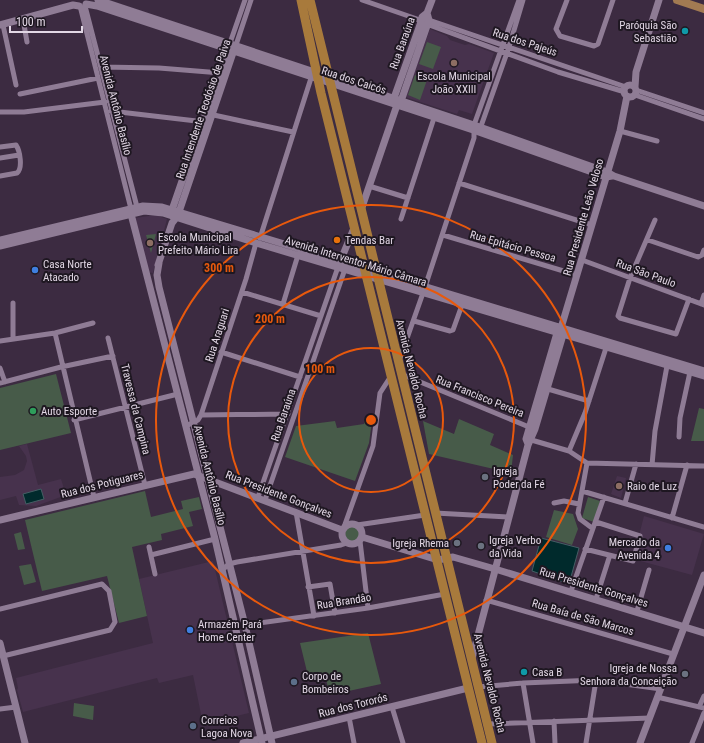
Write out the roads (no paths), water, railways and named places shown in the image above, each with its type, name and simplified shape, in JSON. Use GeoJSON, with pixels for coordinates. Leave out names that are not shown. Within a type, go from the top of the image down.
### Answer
{"type":"FeatureCollection","features":[{"type":"Feature","properties":{"kind":"highway","name":"Avenida Nevaldo Rocha"},"geometry":{"type":"LineString","coordinates":[[301,0],[316,79],[425,515],[438,560],[482,743]]}},
{"type":"Feature","properties":{"kind":"highway","name":"Avenida Nevaldo Rocha"},"geometry":{"type":"LineString","coordinates":[[310,0],[492,743]]}},
{"type":"Feature","properties":{"kind":"main road","name":"Rua dos Caicós"},"geometry":{"type":"LineString","coordinates":[[98,0],[232,47],[316,79],[329,81],[397,101],[476,130],[704,206]]}},
{"type":"Feature","properties":{"kind":"main road","name":"Rua Baraúna"},"geometry":{"type":"LineString","coordinates":[[361,210],[424,19],[432,0]]}},
{"type":"Feature","properties":{"kind":"main road","name":"Rua Presidente Leão Veloso"},"geometry":{"type":"LineString","coordinates":[[528,441],[530,427],[582,260],[636,72],[659,0]]}},
{"type":"Feature","properties":{"kind":"main road"},"geometry":{"type":"LineString","coordinates":[[677,0],[704,9]]}},
{"type":"Feature","properties":{"kind":"main road","name":"Rua dos Caicós"},"geometry":{"type":"LineString","coordinates":[[2,25],[80,4],[104,8],[212,40]]}},
{"type":"Feature","properties":{"kind":"main road","name":"Rua Intendente Teodósio de Paiva"},"geometry":{"type":"LineString","coordinates":[[149,284],[159,263],[232,47]]}},
{"type":"Feature","properties":{"kind":"main road","name":"Rua dos Caicós"},"geometry":{"type":"LineString","coordinates":[[397,101],[434,118],[476,130]]}},
{"type":"Feature","properties":{"kind":"main road","name":"Avenida Interventor Mário Câmara"},"geometry":{"type":"LineString","coordinates":[[0,240],[133,210],[148,211],[175,214],[341,266]]}},
{"type":"Feature","properties":{"kind":"main road","name":"Avenida Antônio Basílio"},"geometry":{"type":"LineString","coordinates":[[133,210],[149,284],[215,539],[261,741]]}},
{"type":"Feature","properties":{"kind":"main road","name":"Rua Baraúna"},"geometry":{"type":"LineString","coordinates":[[341,266],[354,228]]}},
{"type":"Feature","properties":{"kind":"main road","name":"Avenida Interventor Mário Câmara"},"geometry":{"type":"LineString","coordinates":[[0,246],[47,229]]}},
{"type":"Feature","properties":{"kind":"main road","name":"Avenida Interventor Mário Câmara"},"geometry":{"type":"LineString","coordinates":[[258,240],[298,255],[365,272],[560,332],[606,348],[704,376]]}},
{"type":"Feature","properties":{"kind":"main road","name":"Avenida Antônio Basílio"},"geometry":{"type":"LineString","coordinates":[[159,263],[158,281],[245,625],[272,740]]}},
{"type":"Feature","properties":{"kind":"main road","name":"Avenida Interventor Mário Câmara"},"geometry":{"type":"LineString","coordinates":[[424,290],[462,305],[704,371]]}},
{"type":"Feature","properties":{"kind":"main road","name":"Rua Presidente Leão Veloso"},"geometry":{"type":"LineString","coordinates":[[471,660],[528,441],[548,389],[560,332]]}},
{"type":"Feature","properties":{"kind":"main road","name":"Rua dos Potiguares"},"geometry":{"type":"LineString","coordinates":[[0,520],[189,474],[199,475],[208,479]]}},
{"type":"Feature","properties":{"kind":"main road","name":"Rua Presidente Gonçalves"},"geometry":{"type":"LineString","coordinates":[[208,479],[343,528]]}},
{"type":"Feature","properties":{"kind":"main road"},"geometry":{"type":"LineString","coordinates":[[350,524],[357,525],[362,530],[361,539],[355,544],[347,543],[343,538],[343,528],[350,524]]}},
{"type":"Feature","properties":{"kind":"main road","name":"Rua Presidente Gonçalves"},"geometry":{"type":"LineString","coordinates":[[361,539],[438,560],[453,557],[571,591],[704,633]]}},
{"type":"Feature","properties":{"kind":"main road"},"geometry":{"type":"LineString","coordinates":[[640,743],[673,654],[704,577]]}},
{"type":"Feature","properties":{"kind":"main road"},"geometry":{"type":"LineString","coordinates":[[0,643],[2,659],[25,743]]}},
{"type":"Feature","properties":{"kind":"main road","name":"Rua dos Tororós"},"geometry":{"type":"LineString","coordinates":[[243,743],[272,740],[349,717],[468,688]]}},
{"type":"Feature","properties":{"kind":"street","name":"Rua Intendente Teodósio de Paiva"},"geometry":{"type":"LineString","coordinates":[[232,47],[245,0]]}},
{"type":"Feature","properties":{"kind":"street","name":"Rua Intendente Teodósio de Paiva"},"geometry":{"type":"LineString","coordinates":[[232,47],[251,0]]}},
{"type":"Feature","properties":{"kind":"street","name":"Rua dos Pajeús"},"geometry":{"type":"LineString","coordinates":[[365,0],[509,47],[704,119]]}},
{"type":"Feature","properties":{"kind":"street"},"geometry":{"type":"LineString","coordinates":[[567,0],[556,29],[560,36],[594,46],[598,44],[613,0]]}},
{"type":"Feature","properties":{"kind":"street"},"geometry":{"type":"LineString","coordinates":[[398,364],[443,235],[503,45],[520,1]]}},
{"type":"Feature","properties":{"kind":"street"},"geometry":{"type":"LineString","coordinates":[[476,130],[509,47],[520,1]]}},
{"type":"Feature","properties":{"kind":"street","name":"Avenida Antônio Basílio"},"geometry":{"type":"LineString","coordinates":[[80,4],[101,68],[113,112],[133,210]]}},
{"type":"Feature","properties":{"kind":"street","name":"Avenida Antônio Basílio"},"geometry":{"type":"LineString","coordinates":[[80,4],[106,110],[133,210]]}},
{"type":"Feature","properties":{"kind":"street"},"geometry":{"type":"LineString","coordinates":[[23,19],[27,42]]}},
{"type":"Feature","properties":{"kind":"street","name":"Rua dos Pajeús"},"geometry":{"type":"LineString","coordinates":[[424,19],[506,54],[704,113]]}},
{"type":"Feature","properties":{"kind":"street"},"geometry":{"type":"LineString","coordinates":[[2,25],[16,85]]}},
{"type":"Feature","properties":{"kind":"street"},"geometry":{"type":"LineString","coordinates":[[101,68],[153,68],[222,74]]}},
{"type":"Feature","properties":{"kind":"street"},"geometry":{"type":"LineString","coordinates":[[20,94],[98,78]]}},
{"type":"Feature","properties":{"kind":"street"},"geometry":{"type":"LineString","coordinates":[[307,87],[316,79]]}},
{"type":"Feature","properties":{"kind":"street","name":"Rua Araguari"},"geometry":{"type":"LineString","coordinates":[[186,426],[194,422],[201,415],[307,87],[316,79]]}},
{"type":"Feature","properties":{"kind":"street"},"geometry":{"type":"LineString","coordinates":[[0,112],[24,112],[104,101],[110,102]]}},
{"type":"Feature","properties":{"kind":"street"},"geometry":{"type":"LineString","coordinates":[[106,110],[206,122]]}},
{"type":"Feature","properties":{"kind":"street"},"geometry":{"type":"LineString","coordinates":[[209,114],[292,132]]}},
{"type":"Feature","properties":{"kind":"street"},"geometry":{"type":"LineString","coordinates":[[401,219],[434,118]]}},
{"type":"Feature","properties":{"kind":"street"},"geometry":{"type":"LineString","coordinates":[[620,131],[657,141]]}},
{"type":"Feature","properties":{"kind":"street"},"geometry":{"type":"LineString","coordinates":[[0,147],[16,145],[19,155],[20,169],[17,173],[0,176]]}},
{"type":"Feature","properties":{"kind":"street"},"geometry":{"type":"LineString","coordinates":[[0,158],[19,155]]}},
{"type":"Feature","properties":{"kind":"street"},"geometry":{"type":"LineString","coordinates":[[459,183],[592,225]]}},
{"type":"Feature","properties":{"kind":"street"},"geometry":{"type":"LineString","coordinates":[[369,186],[408,198]]}},
{"type":"Feature","properties":{"kind":"street"},"geometry":{"type":"LineString","coordinates":[[655,220],[648,240],[630,278],[619,313],[620,318],[676,334],[689,300]]}},
{"type":"Feature","properties":{"kind":"street","name":"Rua Epitácio Pessoa"},"geometry":{"type":"LineString","coordinates":[[443,235],[577,275]]}},
{"type":"Feature","properties":{"kind":"street"},"geometry":{"type":"LineString","coordinates":[[648,240],[698,257],[703,252]]}},
{"type":"Feature","properties":{"kind":"street"},"geometry":{"type":"LineString","coordinates":[[283,304],[298,255]]}},
{"type":"Feature","properties":{"kind":"street","name":"Rua São Paulo"},"geometry":{"type":"LineString","coordinates":[[582,260],[702,304]]}},
{"type":"Feature","properties":{"kind":"street","name":"Rua Baraúna"},"geometry":{"type":"LineString","coordinates":[[258,497],[321,316],[341,266]]}},
{"type":"Feature","properties":{"kind":"street","name":"Rua Baraúna"},"geometry":{"type":"LineString","coordinates":[[265,500],[317,350],[341,266]]}},
{"type":"Feature","properties":{"kind":"street"},"geometry":{"type":"LineString","coordinates":[[242,292],[321,316]]}},
{"type":"Feature","properties":{"kind":"street"},"geometry":{"type":"LineString","coordinates":[[702,304],[704,295]]}},
{"type":"Feature","properties":{"kind":"street"},"geometry":{"type":"LineString","coordinates":[[13,303],[13,340]]}},
{"type":"Feature","properties":{"kind":"street"},"geometry":{"type":"LineString","coordinates":[[414,321],[450,331],[452,330],[462,305]]}},
{"type":"Feature","properties":{"kind":"street"},"geometry":{"type":"LineString","coordinates":[[0,341],[55,333],[93,323]]}},
{"type":"Feature","properties":{"kind":"street"},"geometry":{"type":"LineString","coordinates":[[55,333],[61,367],[94,497]]}},
{"type":"Feature","properties":{"kind":"street","name":"Travessa da Campina"},"geometry":{"type":"LineString","coordinates":[[108,338],[145,484]]}},
{"type":"Feature","properties":{"kind":"street"},"geometry":{"type":"LineString","coordinates":[[310,348],[317,350]]}},
{"type":"Feature","properties":{"kind":"street"},"geometry":{"type":"LineString","coordinates":[[568,451],[589,401],[606,348]]}},
{"type":"Feature","properties":{"kind":"street"},"geometry":{"type":"LineString","coordinates":[[221,352],[300,377]]}},
{"type":"Feature","properties":{"kind":"street"},"geometry":{"type":"LineString","coordinates":[[0,368],[2,383],[61,367],[113,356]]}},
{"type":"Feature","properties":{"kind":"street"},"geometry":{"type":"LineString","coordinates":[[652,465],[655,431],[667,366]]}},
{"type":"Feature","properties":{"kind":"street"},"geometry":{"type":"LineString","coordinates":[[679,437],[680,418],[690,372]]}},
{"type":"Feature","properties":{"kind":"street","name":"Rua Francisco Pereira"},"geometry":{"type":"LineString","coordinates":[[401,374],[530,427]]}},
{"type":"Feature","properties":{"kind":"street"},"geometry":{"type":"LineString","coordinates":[[343,528],[373,446],[380,393],[391,376]]}},
{"type":"Feature","properties":{"kind":"street"},"geometry":{"type":"LineString","coordinates":[[548,389],[589,401]]}},
{"type":"Feature","properties":{"kind":"street"},"geometry":{"type":"LineString","coordinates":[[74,420],[178,394]]}},
{"type":"Feature","properties":{"kind":"street"},"geometry":{"type":"LineString","coordinates":[[201,415],[288,414]]}},
{"type":"Feature","properties":{"kind":"street"},"geometry":{"type":"LineString","coordinates":[[528,441],[568,451],[587,462],[704,466]]}},
{"type":"Feature","properties":{"kind":"street"},"geometry":{"type":"LineString","coordinates":[[587,462],[578,517],[592,528]]}},
{"type":"Feature","properties":{"kind":"street"},"geometry":{"type":"LineString","coordinates":[[625,503],[636,464]]}},
{"type":"Feature","properties":{"kind":"street"},"geometry":{"type":"LineString","coordinates":[[672,518],[687,465]]}},
{"type":"Feature","properties":{"kind":"street"},"geometry":{"type":"LineString","coordinates":[[582,491],[704,527]]}},
{"type":"Feature","properties":{"kind":"street"},"geometry":{"type":"LineString","coordinates":[[571,591],[604,497]]}},
{"type":"Feature","properties":{"kind":"street"},"geometry":{"type":"LineString","coordinates":[[554,503],[564,501],[579,504]]}},
{"type":"Feature","properties":{"kind":"street"},"geometry":{"type":"LineString","coordinates":[[296,512],[314,616]]}},
{"type":"Feature","properties":{"kind":"street"},"geometry":{"type":"LineString","coordinates":[[435,513],[508,517]]}},
{"type":"Feature","properties":{"kind":"street"},"geometry":{"type":"LineString","coordinates":[[357,525],[425,515]]}},
{"type":"Feature","properties":{"kind":"street"},"geometry":{"type":"LineString","coordinates":[[585,549],[633,561],[640,536],[596,522]]}},
{"type":"Feature","properties":{"kind":"street"},"geometry":{"type":"LineString","coordinates":[[151,555],[215,539]]}},
{"type":"Feature","properties":{"kind":"street"},"geometry":{"type":"LineString","coordinates":[[361,539],[368,608]]}},
{"type":"Feature","properties":{"kind":"street"},"geometry":{"type":"LineString","coordinates":[[222,570],[229,564],[347,543]]}},
{"type":"Feature","properties":{"kind":"street"},"geometry":{"type":"LineString","coordinates":[[149,547],[155,574]]}},
{"type":"Feature","properties":{"kind":"street"},"geometry":{"type":"LineString","coordinates":[[596,599],[609,558]]}},
{"type":"Feature","properties":{"kind":"street"},"geometry":{"type":"LineString","coordinates":[[637,611],[649,570]]}},
{"type":"Feature","properties":{"kind":"street"},"geometry":{"type":"LineString","coordinates":[[0,609],[102,584],[109,591],[115,622],[110,630],[2,659]]}},
{"type":"Feature","properties":{"kind":"street"},"geometry":{"type":"LineString","coordinates":[[308,587],[329,584],[332,588],[335,613]]}},
{"type":"Feature","properties":{"kind":"street","name":"Rua Brandâo"},"geometry":{"type":"LineString","coordinates":[[245,625],[368,608],[445,594]]}},
{"type":"Feature","properties":{"kind":"street","name":"Rua Baía de São Marcos"},"geometry":{"type":"LineString","coordinates":[[486,600],[673,654]]}},
{"type":"Feature","properties":{"kind":"street"},"geometry":{"type":"LineString","coordinates":[[478,688],[523,683],[596,680],[661,689]]}},
{"type":"Feature","properties":{"kind":"street"},"geometry":{"type":"LineString","coordinates":[[586,743],[596,680]]}},
{"type":"Feature","properties":{"kind":"street"},"geometry":{"type":"LineString","coordinates":[[523,683],[533,743]]}},
{"type":"Feature","properties":{"kind":"street"},"geometry":{"type":"LineString","coordinates":[[657,697],[702,708],[704,696]]}},
{"type":"Feature","properties":{"kind":"street"},"geometry":{"type":"LineString","coordinates":[[0,709],[16,707]]}},
{"type":"Feature","properties":{"kind":"street"},"geometry":{"type":"LineString","coordinates":[[392,707],[403,743]]}},
{"type":"Feature","properties":{"kind":"street"},"geometry":{"type":"LineString","coordinates":[[692,743],[704,713]]}},
{"type":"Feature","properties":{"kind":"street"},"geometry":{"type":"LineString","coordinates":[[349,717],[354,743]]}},
{"type":"Feature","properties":{"kind":"street"},"geometry":{"type":"LineString","coordinates":[[488,724],[650,718]]}},
{"type":"Feature","properties":{"kind":"street"},"geometry":{"type":"LineString","coordinates":[[554,721],[555,743]]}},
{"type":"Feature","properties":{"kind":"place","name":"Paróquia São Sebastião"},"geometry":{"type":"Point","coordinates":[685,31]}},
{"type":"Feature","properties":{"kind":"place","name":"Escola Municipal João XXIII"},"geometry":{"type":"Point","coordinates":[454,63]}},
{"type":"Feature","properties":{"kind":"place","name":"Tendas Bar"},"geometry":{"type":"Point","coordinates":[337,240]}},
{"type":"Feature","properties":{"kind":"place","name":"Escola Municipal Prefeito Mário Lira"},"geometry":{"type":"Point","coordinates":[150,243]}},
{"type":"Feature","properties":{"kind":"place","name":"Casa Norte Atacado"},"geometry":{"type":"Point","coordinates":[35,270]}},
{"type":"Feature","properties":{"kind":"place","name":"Auto Esporte"},"geometry":{"type":"Point","coordinates":[33,411]}},
{"type":"Feature","properties":{"kind":"place","name":"Igreja Poder da Fé"},"geometry":{"type":"Point","coordinates":[485,477]}},
{"type":"Feature","properties":{"kind":"place","name":"Raio de Luz"},"geometry":{"type":"Point","coordinates":[619,486]}},
{"type":"Feature","properties":{"kind":"place","name":"Igreja Rhema"},"geometry":{"type":"Point","coordinates":[457,543]}},
{"type":"Feature","properties":{"kind":"place","name":"Igreja Verbo da Vida"},"geometry":{"type":"Point","coordinates":[481,546]}},
{"type":"Feature","properties":{"kind":"place","name":"Mercado da Avenida 4"},"geometry":{"type":"Point","coordinates":[668,548]}},
{"type":"Feature","properties":{"kind":"place","name":"Armazém Pará Home Center"},"geometry":{"type":"Point","coordinates":[190,630]}},
{"type":"Feature","properties":{"kind":"place","name":"Casa B"},"geometry":{"type":"Point","coordinates":[524,672]}},
{"type":"Feature","properties":{"kind":"place","name":"Igreja de Nossa Senhora da Conceição"},"geometry":{"type":"Point","coordinates":[685,674]}},
{"type":"Feature","properties":{"kind":"place","name":"Corpo de Bombeiros"},"geometry":{"type":"Point","coordinates":[294,682]}},
{"type":"Feature","properties":{"kind":"place","name":"Correios Lagoa Nova"},"geometry":{"type":"Point","coordinates":[193,726]}}]}
